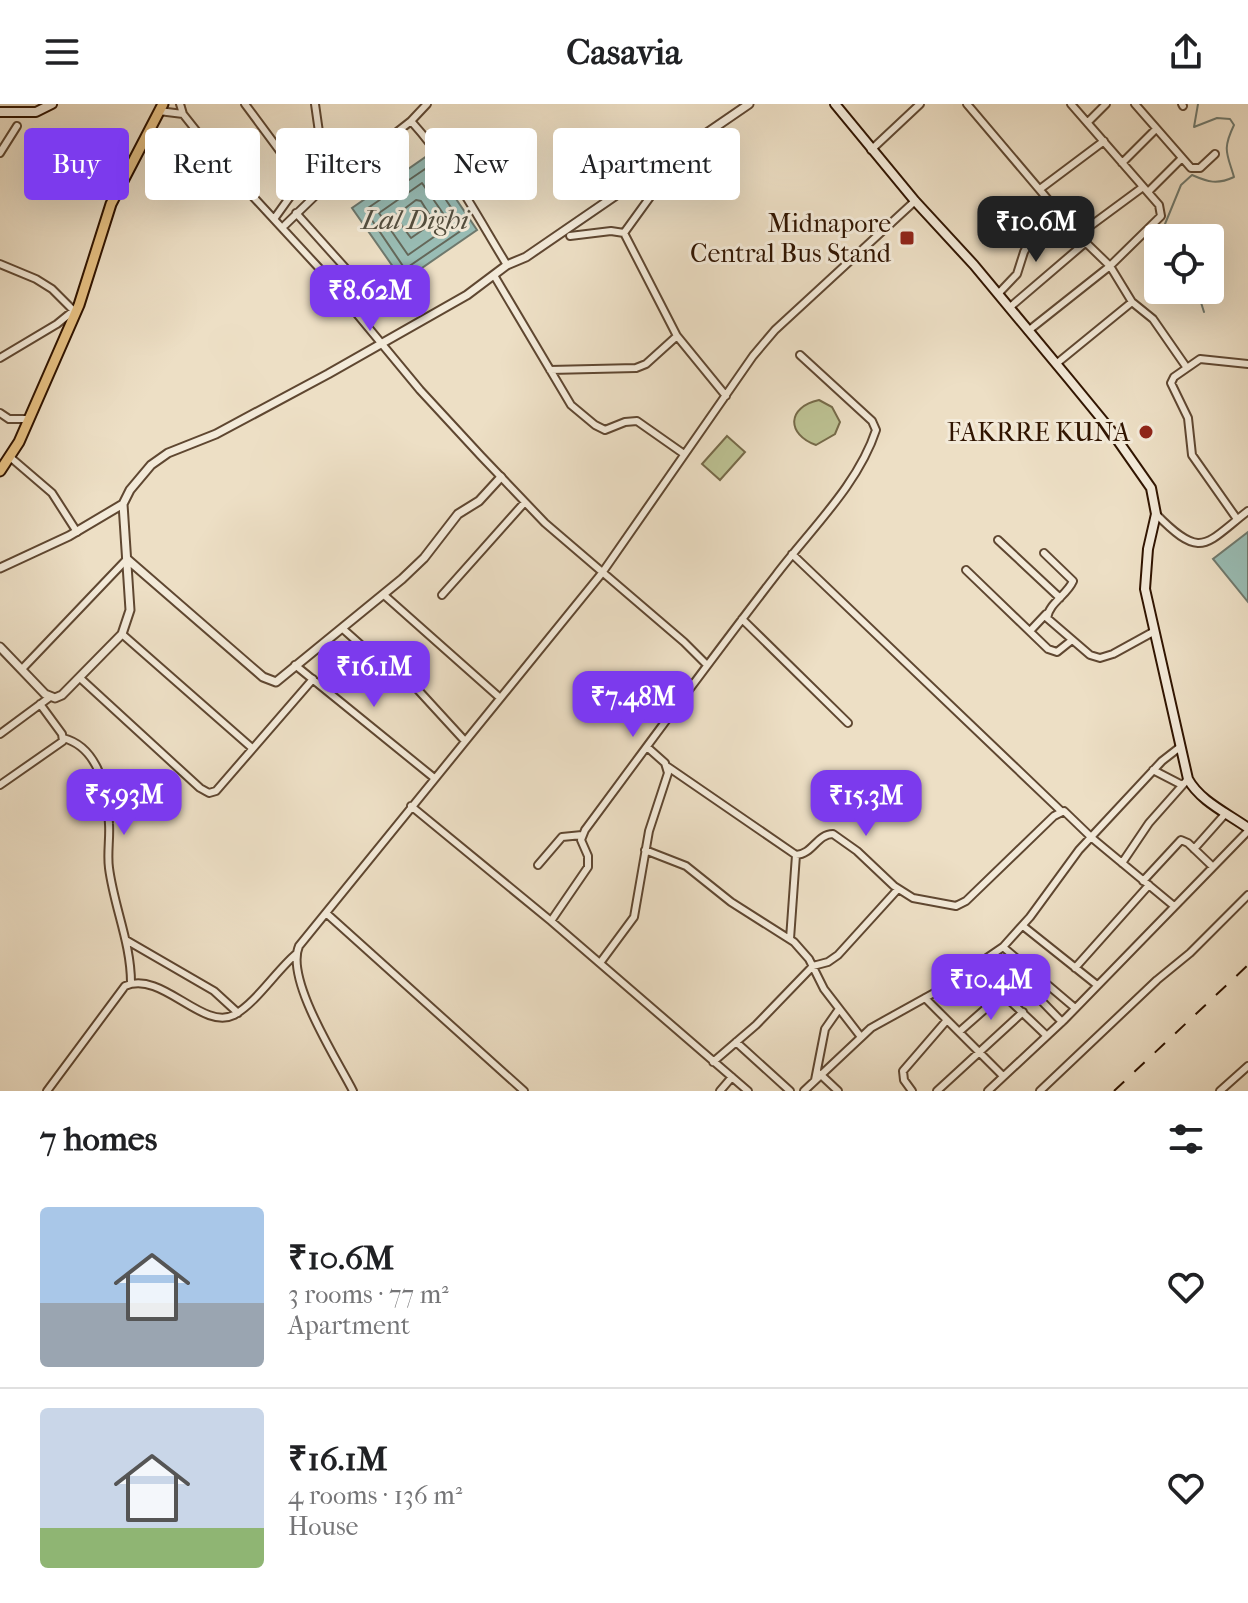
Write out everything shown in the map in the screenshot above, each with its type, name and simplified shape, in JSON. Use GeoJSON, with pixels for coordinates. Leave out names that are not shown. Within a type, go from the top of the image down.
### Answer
{"type":"FeatureCollection","features":[{"type":"Feature","properties":{"kind":"main road"},"geometry":{"type":"LineString","coordinates":[[0,112],[36,112],[52,104]]}},
{"type":"Feature","properties":{"kind":"main road"},"geometry":{"type":"LineString","coordinates":[[835,104],[1109,428],[1151,488],[1156,514],[1145,569],[1145,589],[1185,782],[1248,830]]}},
{"type":"Feature","properties":{"kind":"main road"},"geometry":{"type":"LineString","coordinates":[[0,471],[30,419],[90,277],[111,204],[158,108]]}},
{"type":"Feature","properties":{"kind":"street"},"geometry":{"type":"LineString","coordinates":[[180,104],[183,114],[221,162],[383,343],[420,390],[501,477],[602,573],[707,665]]}},
{"type":"Feature","properties":{"kind":"street"},"geometry":{"type":"LineString","coordinates":[[245,104],[276,146]]}},
{"type":"Feature","properties":{"kind":"street"},"geometry":{"type":"LineString","coordinates":[[274,219],[317,159],[321,146],[315,104]]}},
{"type":"Feature","properties":{"kind":"street"},"geometry":{"type":"LineString","coordinates":[[285,225],[349,163],[383,143],[427,104]]}},
{"type":"Feature","properties":{"kind":"street"},"geometry":{"type":"LineString","coordinates":[[0,734],[50,697],[62,695],[122,634],[130,610],[123,504],[130,490],[151,465],[168,453],[192,445],[242,420],[383,343],[495,277],[507,265],[526,257],[749,104]]}},
{"type":"Feature","properties":{"kind":"street"},"geometry":{"type":"LineString","coordinates":[[871,150],[920,104]]}},
{"type":"Feature","properties":{"kind":"street"},"geometry":{"type":"LineString","coordinates":[[967,104],[1085,243],[1110,266],[1132,302],[1153,319],[1187,368]]}},
{"type":"Feature","properties":{"kind":"street"},"geometry":{"type":"LineString","coordinates":[[1028,331],[1110,266],[1161,216],[1161,208],[1146,189],[1071,104]]}},
{"type":"Feature","properties":{"kind":"street"},"geometry":{"type":"LineString","coordinates":[[1088,122],[1106,104]]}},
{"type":"Feature","properties":{"kind":"street"},"geometry":{"type":"LineString","coordinates":[[1135,104],[1182,158],[1196,169],[1215,154]]}},
{"type":"Feature","properties":{"kind":"street"},"geometry":{"type":"LineString","coordinates":[[158,108],[183,114]]}},
{"type":"Feature","properties":{"kind":"street"},"geometry":{"type":"LineString","coordinates":[[411,121],[457,181],[468,205],[507,265]]}},
{"type":"Feature","properties":{"kind":"street"},"geometry":{"type":"LineString","coordinates":[[0,153],[17,126]]}},
{"type":"Feature","properties":{"kind":"street"},"geometry":{"type":"LineString","coordinates":[[1122,163],[1156,129]]}},
{"type":"Feature","properties":{"kind":"street"},"geometry":{"type":"LineString","coordinates":[[1040,189],[1104,141]]}},
{"type":"Feature","properties":{"kind":"street"},"geometry":{"type":"LineString","coordinates":[[1078,235],[1146,189],[1182,158]]}},
{"type":"Feature","properties":{"kind":"street"},"geometry":{"type":"LineString","coordinates":[[624,233],[648,200]]}},
{"type":"Feature","properties":{"kind":"street"},"geometry":{"type":"LineString","coordinates":[[353,1091],[301,988],[296,974],[299,946],[433,777],[602,573],[775,330],[915,201]]}},
{"type":"Feature","properties":{"kind":"street"},"geometry":{"type":"LineString","coordinates":[[296,213],[357,281]]}},
{"type":"Feature","properties":{"kind":"street"},"geometry":{"type":"LineString","coordinates":[[998,294],[1017,274],[1030,241],[1059,213]]}},
{"type":"Feature","properties":{"kind":"street"},"geometry":{"type":"LineString","coordinates":[[570,236],[611,231],[624,233]]}},
{"type":"Feature","properties":{"kind":"street"},"geometry":{"type":"LineString","coordinates":[[624,233],[677,336],[726,396]]}},
{"type":"Feature","properties":{"kind":"street"},"geometry":{"type":"LineString","coordinates":[[1009,308],[1085,243]]}},
{"type":"Feature","properties":{"kind":"street"},"geometry":{"type":"LineString","coordinates":[[0,264],[52,289],[74,312],[0,358]]}},
{"type":"Feature","properties":{"kind":"street"},"geometry":{"type":"LineString","coordinates":[[495,277],[571,405],[605,430],[637,421],[684,454]]}},
{"type":"Feature","properties":{"kind":"street"},"geometry":{"type":"LineString","coordinates":[[1056,364],[1132,302]]}},
{"type":"Feature","properties":{"kind":"street"},"geometry":{"type":"LineString","coordinates":[[550,370],[636,368],[646,364],[677,336]]}},
{"type":"Feature","properties":{"kind":"street"},"geometry":{"type":"LineString","coordinates":[[551,921],[588,867],[582,835],[707,665],[842,491],[870,449],[876,430],[872,421],[855,402],[800,355]]}},
{"type":"Feature","properties":{"kind":"street"},"geometry":{"type":"LineString","coordinates":[[1237,519],[1196,461],[1190,448],[1188,418],[1171,383],[1174,377],[1204,358],[1248,364]]}},
{"type":"Feature","properties":{"kind":"street"},"geometry":{"type":"LineString","coordinates":[[0,413],[9,419],[30,419]]}},
{"type":"Feature","properties":{"kind":"street"},"geometry":{"type":"LineString","coordinates":[[10,457],[52,493],[77,532]]}},
{"type":"Feature","properties":{"kind":"street"},"geometry":{"type":"LineString","coordinates":[[127,559],[263,677],[276,682],[384,595],[424,558],[458,514],[479,501],[501,477]]}},
{"type":"Feature","properties":{"kind":"street"},"geometry":{"type":"LineString","coordinates":[[442,595],[525,502]]}},
{"type":"Feature","properties":{"kind":"street"},"geometry":{"type":"LineString","coordinates":[[0,568],[77,532],[123,504]]}},
{"type":"Feature","properties":{"kind":"street"},"geometry":{"type":"LineString","coordinates":[[1156,514],[1188,541],[1200,544],[1212,541],[1248,511]]}},
{"type":"Feature","properties":{"kind":"street"},"geometry":{"type":"LineString","coordinates":[[998,540],[1060,598]]}},
{"type":"Feature","properties":{"kind":"street"},"geometry":{"type":"LineString","coordinates":[[1030,631],[1073,581],[1044,553]]}},
{"type":"Feature","properties":{"kind":"street"},"geometry":{"type":"LineString","coordinates":[[792,554],[1061,811],[1174,906]]}},
{"type":"Feature","properties":{"kind":"street"},"geometry":{"type":"LineString","coordinates":[[22,669],[127,559]]}},
{"type":"Feature","properties":{"kind":"street"},"geometry":{"type":"LineString","coordinates":[[966,570],[1053,651],[1061,650],[1072,640]]}},
{"type":"Feature","properties":{"kind":"street"},"geometry":{"type":"LineString","coordinates":[[384,595],[499,697]]}},
{"type":"Feature","properties":{"kind":"street"},"geometry":{"type":"LineString","coordinates":[[1046,614],[1050,622],[1090,655],[1100,658],[1153,632]]}},
{"type":"Feature","properties":{"kind":"street"},"geometry":{"type":"LineString","coordinates":[[742,619],[848,723]]}},
{"type":"Feature","properties":{"kind":"street"},"geometry":{"type":"LineString","coordinates":[[343,629],[371,654],[409,680],[464,740]]}},
{"type":"Feature","properties":{"kind":"street"},"geometry":{"type":"LineString","coordinates":[[122,634],[252,748]]}},
{"type":"Feature","properties":{"kind":"street"},"geometry":{"type":"LineString","coordinates":[[0,647],[3,657],[22,669],[50,697]]}},
{"type":"Feature","properties":{"kind":"street"},"geometry":{"type":"LineString","coordinates":[[295,665],[433,777]]}},
{"type":"Feature","properties":{"kind":"street"},"geometry":{"type":"LineString","coordinates":[[80,678],[204,792],[216,791],[313,679]]}},
{"type":"Feature","properties":{"kind":"street"},"geometry":{"type":"LineString","coordinates":[[40,704],[63,738],[83,749],[91,758],[105,784],[109,824],[108,866],[131,962],[131,983]]}},
{"type":"Feature","properties":{"kind":"street"},"geometry":{"type":"LineString","coordinates":[[0,785],[60,745],[63,738]]}},
{"type":"Feature","properties":{"kind":"street"},"geometry":{"type":"LineString","coordinates":[[647,747],[668,767],[796,855],[806,853],[823,836],[833,834],[913,898],[961,905],[1061,811]]}},
{"type":"Feature","properties":{"kind":"street"},"geometry":{"type":"LineString","coordinates":[[804,1091],[884,1019],[925,998],[1003,947],[1023,926],[1069,862],[1153,770],[1180,747]]}},
{"type":"Feature","properties":{"kind":"street"},"geometry":{"type":"LineString","coordinates":[[600,963],[634,917],[645,850],[668,767]]}},
{"type":"Feature","properties":{"kind":"street"},"geometry":{"type":"LineString","coordinates":[[1122,863],[1144,829],[1185,782],[1153,770]]}},
{"type":"Feature","properties":{"kind":"street"},"geometry":{"type":"LineString","coordinates":[[411,806],[551,921],[748,1091]]}},
{"type":"Feature","properties":{"kind":"street"},"geometry":{"type":"LineString","coordinates":[[1194,849],[1227,813]]}},
{"type":"Feature","properties":{"kind":"street"},"geometry":{"type":"LineString","coordinates":[[988,1091],[1062,1022],[1248,830]]}},
{"type":"Feature","properties":{"kind":"street"},"geometry":{"type":"LineString","coordinates":[[538,865],[562,837],[582,835]]}},
{"type":"Feature","properties":{"kind":"street"},"geometry":{"type":"LineString","coordinates":[[1075,968],[1181,840],[1212,866]]}},
{"type":"Feature","properties":{"kind":"street"},"geometry":{"type":"LineString","coordinates":[[645,850],[686,866],[731,902],[790,939],[813,966],[817,979],[861,1037]]}},
{"type":"Feature","properties":{"kind":"street"},"geometry":{"type":"LineString","coordinates":[[790,939],[796,855]]}},
{"type":"Feature","properties":{"kind":"street"},"geometry":{"type":"LineString","coordinates":[[713,1062],[813,966],[838,955],[898,889]]}},
{"type":"Feature","properties":{"kind":"street"},"geometry":{"type":"LineString","coordinates":[[1040,1091],[1157,980],[1190,953],[1248,895]]}},
{"type":"Feature","properties":{"kind":"street"},"geometry":{"type":"LineString","coordinates":[[326,913],[524,1091]]}},
{"type":"Feature","properties":{"kind":"street"},"geometry":{"type":"LineString","coordinates":[[1023,926],[1097,985]]}},
{"type":"Feature","properties":{"kind":"street"},"geometry":{"type":"LineString","coordinates":[[126,940],[214,991],[238,1013]]}},
{"type":"Feature","properties":{"kind":"street"},"geometry":{"type":"LineString","coordinates":[[1003,947],[1075,1008]]}},
{"type":"Feature","properties":{"kind":"street"},"geometry":{"type":"LineString","coordinates":[[995,953],[1062,1022]]}},
{"type":"Feature","properties":{"kind":"street"},"geometry":{"type":"LineString","coordinates":[[47,1091],[119,992],[131,983],[153,985],[212,1016],[224,1018],[238,1013],[296,954]]}},
{"type":"Feature","properties":{"kind":"street"},"geometry":{"type":"LineString","coordinates":[[959,1032],[1001,995],[1047,1036]]}},
{"type":"Feature","properties":{"kind":"street"},"geometry":{"type":"LineString","coordinates":[[925,998],[1003,1076]]}},
{"type":"Feature","properties":{"kind":"street"},"geometry":{"type":"LineString","coordinates":[[817,1077],[825,1029],[839,1009]]}},
{"type":"Feature","properties":{"kind":"street"},"geometry":{"type":"LineString","coordinates":[[937,1091],[1023,1012]]}},
{"type":"Feature","properties":{"kind":"street"},"geometry":{"type":"LineString","coordinates":[[912,1091],[904,1080],[903,1071],[947,1020]]}},
{"type":"Feature","properties":{"kind":"street"},"geometry":{"type":"LineString","coordinates":[[736,1042],[790,1091]]}},
{"type":"Feature","properties":{"kind":"street"},"geometry":{"type":"LineString","coordinates":[[1220,1091],[1248,1066]]}},
{"type":"Feature","properties":{"kind":"street"},"geometry":{"type":"LineString","coordinates":[[720,1091],[732,1077]]}},
{"type":"Feature","properties":{"kind":"street"},"geometry":{"type":"LineString","coordinates":[[817,1077],[838,1091]]}},
{"type":"Feature","properties":{"kind":"street"},"geometry":{"type":"LineString","coordinates":[[1229,1083],[1236,1091]]}},
{"type":"Feature","properties":{"kind":"green space"},"geometry":{"type":"Polygon","coordinates":[[[819,400],[832,407],[840,422],[835,434],[816,445],[799,434],[794,421],[801,408],[819,400]]]}},
{"type":"Feature","properties":{"kind":"green space"},"geometry":{"type":"Polygon","coordinates":[[[727,436],[745,452],[720,480],[702,464],[727,436]]]}},
{"type":"Feature","properties":{"kind":"water","name":"Lal Dighi"},"geometry":{"type":"Polygon","coordinates":[[[425,157],[425,200],[457,200],[477,230],[403,281],[352,208],[364,200],[409,200],[409,168],[425,157]]]}},
{"type":"Feature","properties":{"kind":"water"},"geometry":{"type":"Polygon","coordinates":[[[1248,532],[1248,602],[1213,559],[1248,532]]]}},
{"type":"Feature","properties":{"kind":"waterway"},"geometry":{"type":"LineString","coordinates":[[1165,224],[1181,185],[1192,175],[1213,182],[1234,177],[1227,151],[1234,125],[1230,119],[1217,118],[1194,127],[1198,104]]}},
{"type":"Feature","properties":{"kind":"waterway"},"geometry":{"type":"LineString","coordinates":[[1201,304],[1204,312]]}},
{"type":"Feature","properties":{"kind":"railway"},"geometry":{"type":"LineString","coordinates":[[1114,1091],[1248,965]]}},
{"type":"Feature","properties":{"kind":"place","name":"Midnapore Central Bus Stand"},"geometry":{"type":"Point","coordinates":[907,238]}},
{"type":"Feature","properties":{"kind":"place","name":"FAKRRE KUNA"},"geometry":{"type":"Point","coordinates":[1146,432]}}]}
